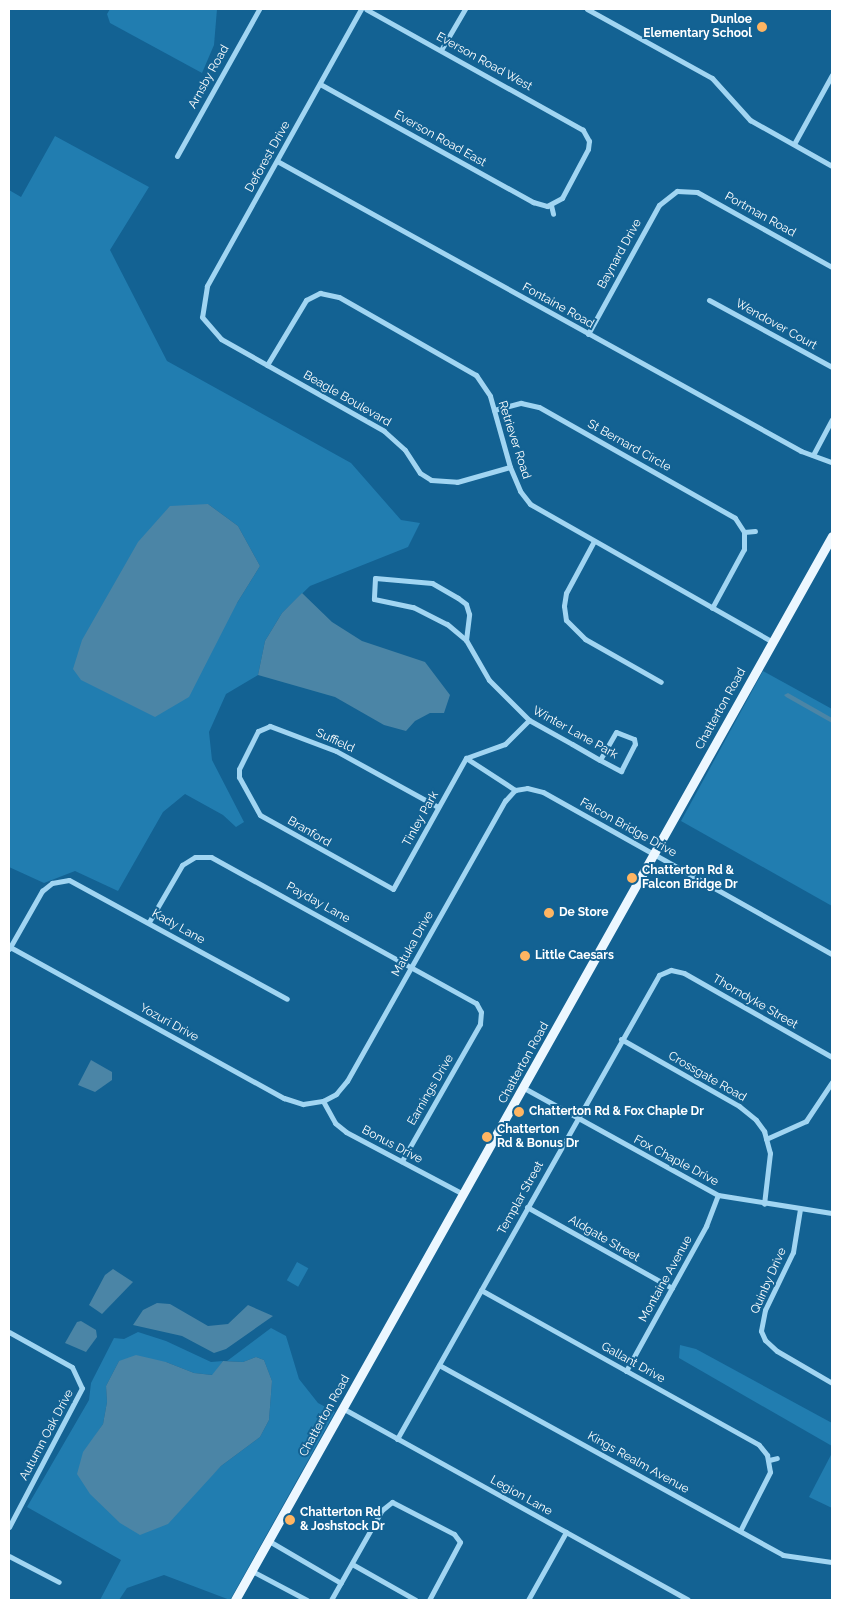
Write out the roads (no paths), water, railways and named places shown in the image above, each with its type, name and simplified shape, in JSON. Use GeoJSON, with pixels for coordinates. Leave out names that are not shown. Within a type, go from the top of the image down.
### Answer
{"type":"FeatureCollection","features":[{"type":"Feature","properties":{"kind":"main road","name":"Chatterton Road"},"geometry":{"type":"LineString","coordinates":[[235,1600],[344,1409],[832,536]]}},
{"type":"Feature","properties":{"kind":"street","name":"Arnsby Road"},"geometry":{"type":"LineString","coordinates":[[177,156],[259,9]]}},
{"type":"Feature","properties":{"kind":"street","name":"Deforest Drive"},"geometry":{"type":"LineString","coordinates":[[202,317],[208,286],[361,9]]}},
{"type":"Feature","properties":{"kind":"street","name":"Everson Road West"},"geometry":{"type":"LineString","coordinates":[[366,9],[576,125],[588,137],[587,153],[562,198],[551,205]]}},
{"type":"Feature","properties":{"kind":"street"},"geometry":{"type":"LineString","coordinates":[[441,50],[465,9]]}},
{"type":"Feature","properties":{"kind":"street"},"geometry":{"type":"LineString","coordinates":[[587,9],[717,81],[750,120],[832,166]]}},
{"type":"Feature","properties":{"kind":"street"},"geometry":{"type":"LineString","coordinates":[[794,144],[832,75]]}},
{"type":"Feature","properties":{"kind":"street","name":"Everson Road East"},"geometry":{"type":"LineString","coordinates":[[320,84],[533,202],[551,205]]}},
{"type":"Feature","properties":{"kind":"street","name":"Fontaine Road"},"geometry":{"type":"LineString","coordinates":[[277,161],[588,334],[813,456],[832,462]]}},
{"type":"Feature","properties":{"kind":"street","name":"Baynard Drive"},"geometry":{"type":"LineString","coordinates":[[588,334],[659,205],[677,191]]}},
{"type":"Feature","properties":{"kind":"street","name":"Portman Road"},"geometry":{"type":"LineString","coordinates":[[677,191],[697,192],[832,267]]}},
{"type":"Feature","properties":{"kind":"street"},"geometry":{"type":"LineString","coordinates":[[551,205],[553,214]]}},
{"type":"Feature","properties":{"kind":"street","name":"Retriever Road"},"geometry":{"type":"LineString","coordinates":[[267,364],[298,308],[316,294],[339,297],[464,366],[483,384],[494,410],[510,467],[520,491],[530,504],[773,642]]}},
{"type":"Feature","properties":{"kind":"street","name":"Wendover Court"},"geometry":{"type":"LineString","coordinates":[[709,300],[832,367]]}},
{"type":"Feature","properties":{"kind":"street","name":"Beagle Boulevard"},"geometry":{"type":"LineString","coordinates":[[202,317],[222,340],[384,430],[404,450],[420,473],[431,480],[456,482],[510,467]]}},
{"type":"Feature","properties":{"kind":"street","name":"St Bernard Circle"},"geometry":{"type":"LineString","coordinates":[[494,410],[521,403],[539,407],[732,516],[744,532]]}},
{"type":"Feature","properties":{"kind":"street"},"geometry":{"type":"LineString","coordinates":[[813,456],[832,420]]}},
{"type":"Feature","properties":{"kind":"street"},"geometry":{"type":"LineString","coordinates":[[712,608],[742,553],[744,532],[755,531]]}},
{"type":"Feature","properties":{"kind":"street"},"geometry":{"type":"LineString","coordinates":[[594,541],[566,593],[564,606],[566,620],[580,636],[661,682]]}},
{"type":"Feature","properties":{"kind":"street","name":"Winter Lane Park"},"geometry":{"type":"LineString","coordinates":[[466,640],[469,614],[466,604],[458,598],[432,583],[376,578],[374,599],[429,613],[466,640],[489,680],[529,720],[600,760],[621,771],[635,744],[634,739],[616,732],[600,760]]}},
{"type":"Feature","properties":{"kind":"street"},"geometry":{"type":"LineString","coordinates":[[466,758],[505,744],[529,720]]}},
{"type":"Feature","properties":{"kind":"street","name":"Suffield"},"geometry":{"type":"LineString","coordinates":[[239,769],[258,731],[270,726],[336,751],[438,807]]}},
{"type":"Feature","properties":{"kind":"street"},"geometry":{"type":"LineString","coordinates":[[466,758],[515,790]]}},
{"type":"Feature","properties":{"kind":"street","name":"Tinley Park"},"geometry":{"type":"LineString","coordinates":[[393,889],[466,758]]}},
{"type":"Feature","properties":{"kind":"street","name":"Branford"},"geometry":{"type":"LineString","coordinates":[[239,769],[239,777],[263,818],[393,889]]}},
{"type":"Feature","properties":{"kind":"street","name":"Falcon Bridge Drive"},"geometry":{"type":"LineString","coordinates":[[515,790],[527,788],[543,792],[832,954]]}},
{"type":"Feature","properties":{"kind":"street","name":"Matuka Drive"},"geometry":{"type":"LineString","coordinates":[[323,1101],[336,1094],[347,1082],[505,801],[515,790]]}},
{"type":"Feature","properties":{"kind":"street","name":"Payday Lane"},"geometry":{"type":"LineString","coordinates":[[149,922],[182,865],[195,857],[211,857],[412,966],[476,1003],[482,1019],[478,1029]]}},
{"type":"Feature","properties":{"kind":"street","name":"Kady Lane"},"geometry":{"type":"LineString","coordinates":[[9,948],[38,896],[46,886],[57,881],[69,880],[80,884],[287,998]]}},
{"type":"Feature","properties":{"kind":"street","name":"Yozuri Drive"},"geometry":{"type":"LineString","coordinates":[[9,948],[284,1098],[303,1104],[323,1101]]}},
{"type":"Feature","properties":{"kind":"street","name":"Templar Street"},"geometry":{"type":"LineString","coordinates":[[398,1439],[653,982],[667,971]]}},
{"type":"Feature","properties":{"kind":"street","name":"Thorndyke Street"},"geometry":{"type":"LineString","coordinates":[[667,971],[684,973],[832,1057]]}},
{"type":"Feature","properties":{"kind":"street","name":"Earnings Drive"},"geometry":{"type":"LineString","coordinates":[[402,1161],[478,1029]]}},
{"type":"Feature","properties":{"kind":"street","name":"Crossgate Road"},"geometry":{"type":"LineString","coordinates":[[621,1039],[748,1112],[760,1124],[766,1139],[770,1159],[764,1204]]}},
{"type":"Feature","properties":{"kind":"street"},"geometry":{"type":"LineString","coordinates":[[766,1139],[806,1121],[832,1082]]}},
{"type":"Feature","properties":{"kind":"street","name":"Fox Chaple Drive"},"geometry":{"type":"LineString","coordinates":[[524,1088],[718,1195],[832,1214]]}},
{"type":"Feature","properties":{"kind":"street","name":"Bonus Drive"},"geometry":{"type":"LineString","coordinates":[[323,1101],[334,1123],[346,1132],[464,1194]]}},
{"type":"Feature","properties":{"kind":"street","name":"Montaine Avenue"},"geometry":{"type":"LineString","coordinates":[[626,1371],[706,1226],[718,1195]]}},
{"type":"Feature","properties":{"kind":"street","name":"Aldgate Street"},"geometry":{"type":"LineString","coordinates":[[527,1207],[672,1288]]}},
{"type":"Feature","properties":{"kind":"street","name":"Quinby Drive"},"geometry":{"type":"LineString","coordinates":[[800,1209],[793,1252],[765,1310],[761,1331],[765,1340],[776,1351],[832,1383]]}},
{"type":"Feature","properties":{"kind":"street","name":"Gallant Drive"},"geometry":{"type":"LineString","coordinates":[[481,1290],[754,1442],[769,1460]]}},
{"type":"Feature","properties":{"kind":"street"},"geometry":{"type":"LineString","coordinates":[[9,1340],[10,1333]]}},
{"type":"Feature","properties":{"kind":"street","name":"Autumn Oak Drive"},"geometry":{"type":"LineString","coordinates":[[9,1527],[81,1395],[80,1377],[72,1367],[10,1333]]}},
{"type":"Feature","properties":{"kind":"street","name":"Kings Realm Avenue"},"geometry":{"type":"LineString","coordinates":[[439,1364],[783,1555],[832,1562]]}},
{"type":"Feature","properties":{"kind":"street","name":"Legion Lane"},"geometry":{"type":"LineString","coordinates":[[344,1409],[688,1600]]}},
{"type":"Feature","properties":{"kind":"street"},"geometry":{"type":"LineString","coordinates":[[740,1531],[766,1483],[769,1460],[777,1458]]}},
{"type":"Feature","properties":{"kind":"street"},"geometry":{"type":"LineString","coordinates":[[331,1600],[384,1506],[392,1502],[454,1534],[460,1542],[429,1600]]}},
{"type":"Feature","properties":{"kind":"street"},"geometry":{"type":"LineString","coordinates":[[528,1600],[566,1532]]}},
{"type":"Feature","properties":{"kind":"street"},"geometry":{"type":"LineString","coordinates":[[269,1541],[341,1583]]}},
{"type":"Feature","properties":{"kind":"street"},"geometry":{"type":"LineString","coordinates":[[9,1556],[59,1582]]}},
{"type":"Feature","properties":{"kind":"street"},"geometry":{"type":"LineString","coordinates":[[352,1564],[416,1600]]}},
{"type":"Feature","properties":{"kind":"street"},"geometry":{"type":"LineString","coordinates":[[252,1571],[307,1600]]}},
{"type":"Feature","properties":{"kind":"place","name":"Dunloe Elementary School"},"geometry":{"type":"Point","coordinates":[762,27]}},
{"type":"Feature","properties":{"kind":"place","name":"Chatterton Rd & Falcon Bridge Dr"},"geometry":{"type":"Point","coordinates":[632,878]}},
{"type":"Feature","properties":{"kind":"place","name":"De Store"},"geometry":{"type":"Point","coordinates":[549,913]}},
{"type":"Feature","properties":{"kind":"place","name":"Little Caesars"},"geometry":{"type":"Point","coordinates":[525,956]}},
{"type":"Feature","properties":{"kind":"place","name":"Chatterton Rd & Fox Chaple Dr"},"geometry":{"type":"Point","coordinates":[519,1112]}},
{"type":"Feature","properties":{"kind":"place","name":"Chatterton Rd & Bonus Dr"},"geometry":{"type":"Point","coordinates":[487,1137]}},
{"type":"Feature","properties":{"kind":"place","name":"Chatterton Rd & Joshstock Dr"},"geometry":{"type":"Point","coordinates":[290,1520]}}]}
